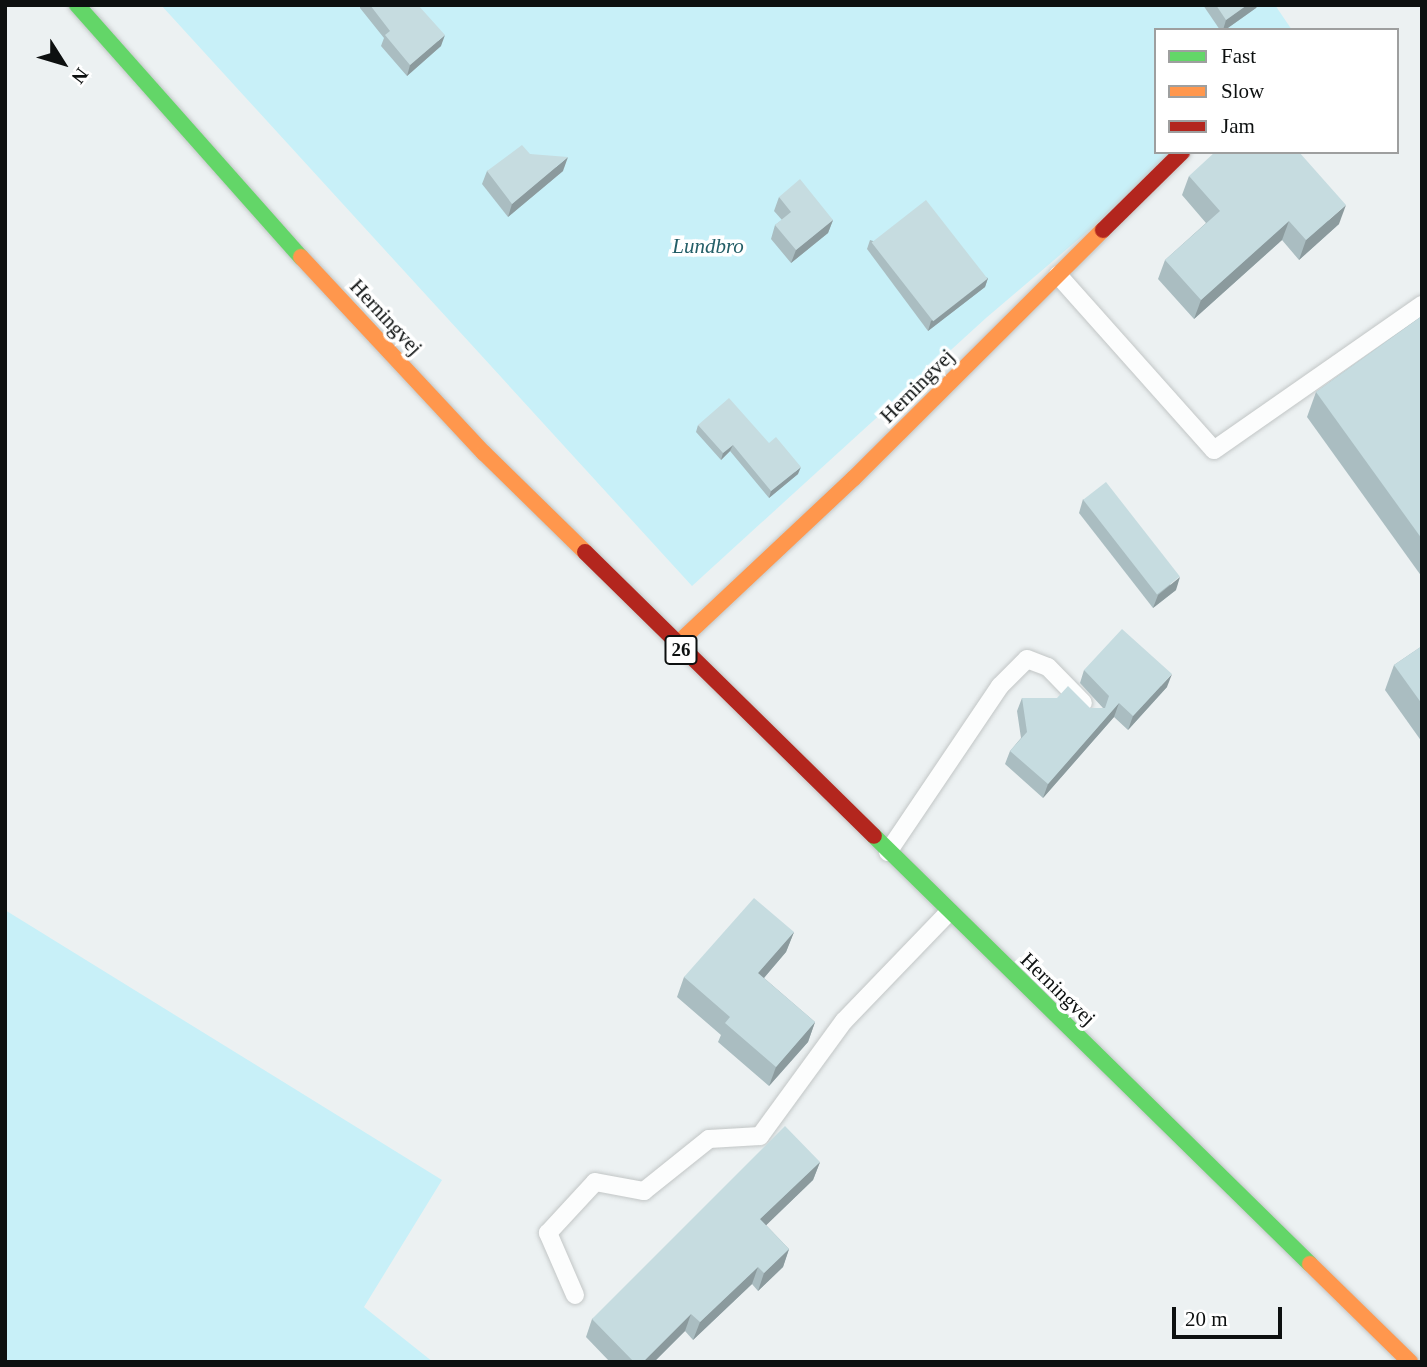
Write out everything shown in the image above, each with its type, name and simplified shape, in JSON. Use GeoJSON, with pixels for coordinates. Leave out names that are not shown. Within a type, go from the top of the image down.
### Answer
{"type":"FeatureCollection","features":[{"type":"Feature","properties":{"kind":"main road","name":"Herningvej"},"geometry":{"type":"LineString","coordinates":[[77,5],[245,196],[484,453],[676,645],[1410,1362]]}},
{"type":"Feature","properties":{"kind":"main road","name":"Herningvej"},"geometry":{"type":"LineString","coordinates":[[676,645],[854,478],[1180,154]]}},
{"type":"Feature","properties":{"kind":"lane"},"geometry":{"type":"LineString","coordinates":[[1058,275],[1213,450],[1422,305]]}},
{"type":"Feature","properties":{"kind":"lane"},"geometry":{"type":"LineString","coordinates":[[888,852],[1000,686],[1027,659],[1048,667],[1093,713]]}},
{"type":"Feature","properties":{"kind":"lane"},"geometry":{"type":"LineString","coordinates":[[575,1294],[548,1233],[595,1182],[644,1191],[709,1139],[760,1136],[844,1021],[949,912]]}},
{"type":"Feature","properties":{"kind":"green space","name":"Lundbro"},"geometry":{"type":"Polygon","coordinates":[[[161,5],[1275,5],[1291,28],[1154,28],[1154,154],[1179,154],[986,318],[692,586],[161,5]]]}},
{"type":"Feature","properties":{"kind":"green space"},"geometry":{"type":"Polygon","coordinates":[[[5,910],[442,1180],[364,1307],[433,1362],[5,1362],[5,910]]]}},
{"type":"Feature","properties":{"kind":"building"},"geometry":{"type":"Polygon","coordinates":[[[370,5],[418,5],[445,35],[410,65],[385,35],[390,31],[370,5]]]}},
{"type":"Feature","properties":{"kind":"building"},"geometry":{"type":"Polygon","coordinates":[[[1216,5],[1247,5],[1226,20],[1216,5]]]}},
{"type":"Feature","properties":{"kind":"building"},"geometry":{"type":"Polygon","coordinates":[[[522,145],[530,154],[568,157],[512,204],[487,171],[522,145]]]}},
{"type":"Feature","properties":{"kind":"building"},"geometry":{"type":"Polygon","coordinates":[[[1213,154],[1301,154],[1346,205],[1306,240],[1289,221],[1201,300],[1165,260],[1220,211],[1189,176],[1213,154]]]}},
{"type":"Feature","properties":{"kind":"building"},"geometry":{"type":"Polygon","coordinates":[[[800,179],[833,220],[796,250],[775,225],[791,212],[779,197],[800,179]]]}},
{"type":"Feature","properties":{"kind":"building"},"geometry":{"type":"Polygon","coordinates":[[[926,200],[988,279],[933,321],[872,242],[926,200]]]}},
{"type":"Feature","properties":{"kind":"building"},"geometry":{"type":"Polygon","coordinates":[[[1422,316],[1422,539],[1316,392],[1422,316]]]}},
{"type":"Feature","properties":{"kind":"building"},"geometry":{"type":"Polygon","coordinates":[[[729,398],[769,443],[776,437],[801,467],[771,491],[733,445],[723,453],[698,425],[729,398]]]}},
{"type":"Feature","properties":{"kind":"building"},"geometry":{"type":"Polygon","coordinates":[[[1106,482],[1180,577],[1157,594],[1083,500],[1106,482]]]}},
{"type":"Feature","properties":{"kind":"building"},"geometry":{"type":"Polygon","coordinates":[[[1122,629],[1172,674],[1133,716],[1119,703],[1048,784],[1010,751],[1027,732],[1022,698],[1057,698],[1068,686],[1090,708],[1105,708],[1109,696],[1084,670],[1122,629]]]}},
{"type":"Feature","properties":{"kind":"building"},"geometry":{"type":"Polygon","coordinates":[[[1422,646],[1422,704],[1394,665],[1422,646]]]}},
{"type":"Feature","properties":{"kind":"building"},"geometry":{"type":"Polygon","coordinates":[[[754,898],[794,932],[758,973],[815,1022],[776,1067],[725,1023],[730,1017],[684,977],[754,898]]]}},
{"type":"Feature","properties":{"kind":"building"},"geometry":{"type":"Polygon","coordinates":[[[785,1126],[820,1162],[760,1219],[789,1249],[764,1273],[758,1267],[700,1322],[691,1314],[643,1362],[634,1362],[592,1319],[785,1126]]]}},
{"type":"Feature","properties":{"kind":"traffic: fast"},"geometry":{"type":"LineString","coordinates":[[77,5],[301,257]]}},
{"type":"Feature","properties":{"kind":"traffic: fast"},"geometry":{"type":"LineString","coordinates":[[874,836],[1310,1264]]}},
{"type":"Feature","properties":{"kind":"traffic: slow"},"geometry":{"type":"LineString","coordinates":[[676,645],[854,478],[1103,230]]}},
{"type":"Feature","properties":{"kind":"traffic: slow"},"geometry":{"type":"LineString","coordinates":[[301,257],[484,453],[585,552]]}},
{"type":"Feature","properties":{"kind":"traffic: slow"},"geometry":{"type":"LineString","coordinates":[[1310,1264],[1410,1362]]}},
{"type":"Feature","properties":{"kind":"traffic: jam"},"geometry":{"type":"LineString","coordinates":[[1103,230],[1180,154]]}},
{"type":"Feature","properties":{"kind":"traffic: jam"},"geometry":{"type":"LineString","coordinates":[[585,552],[874,836]]}}]}
